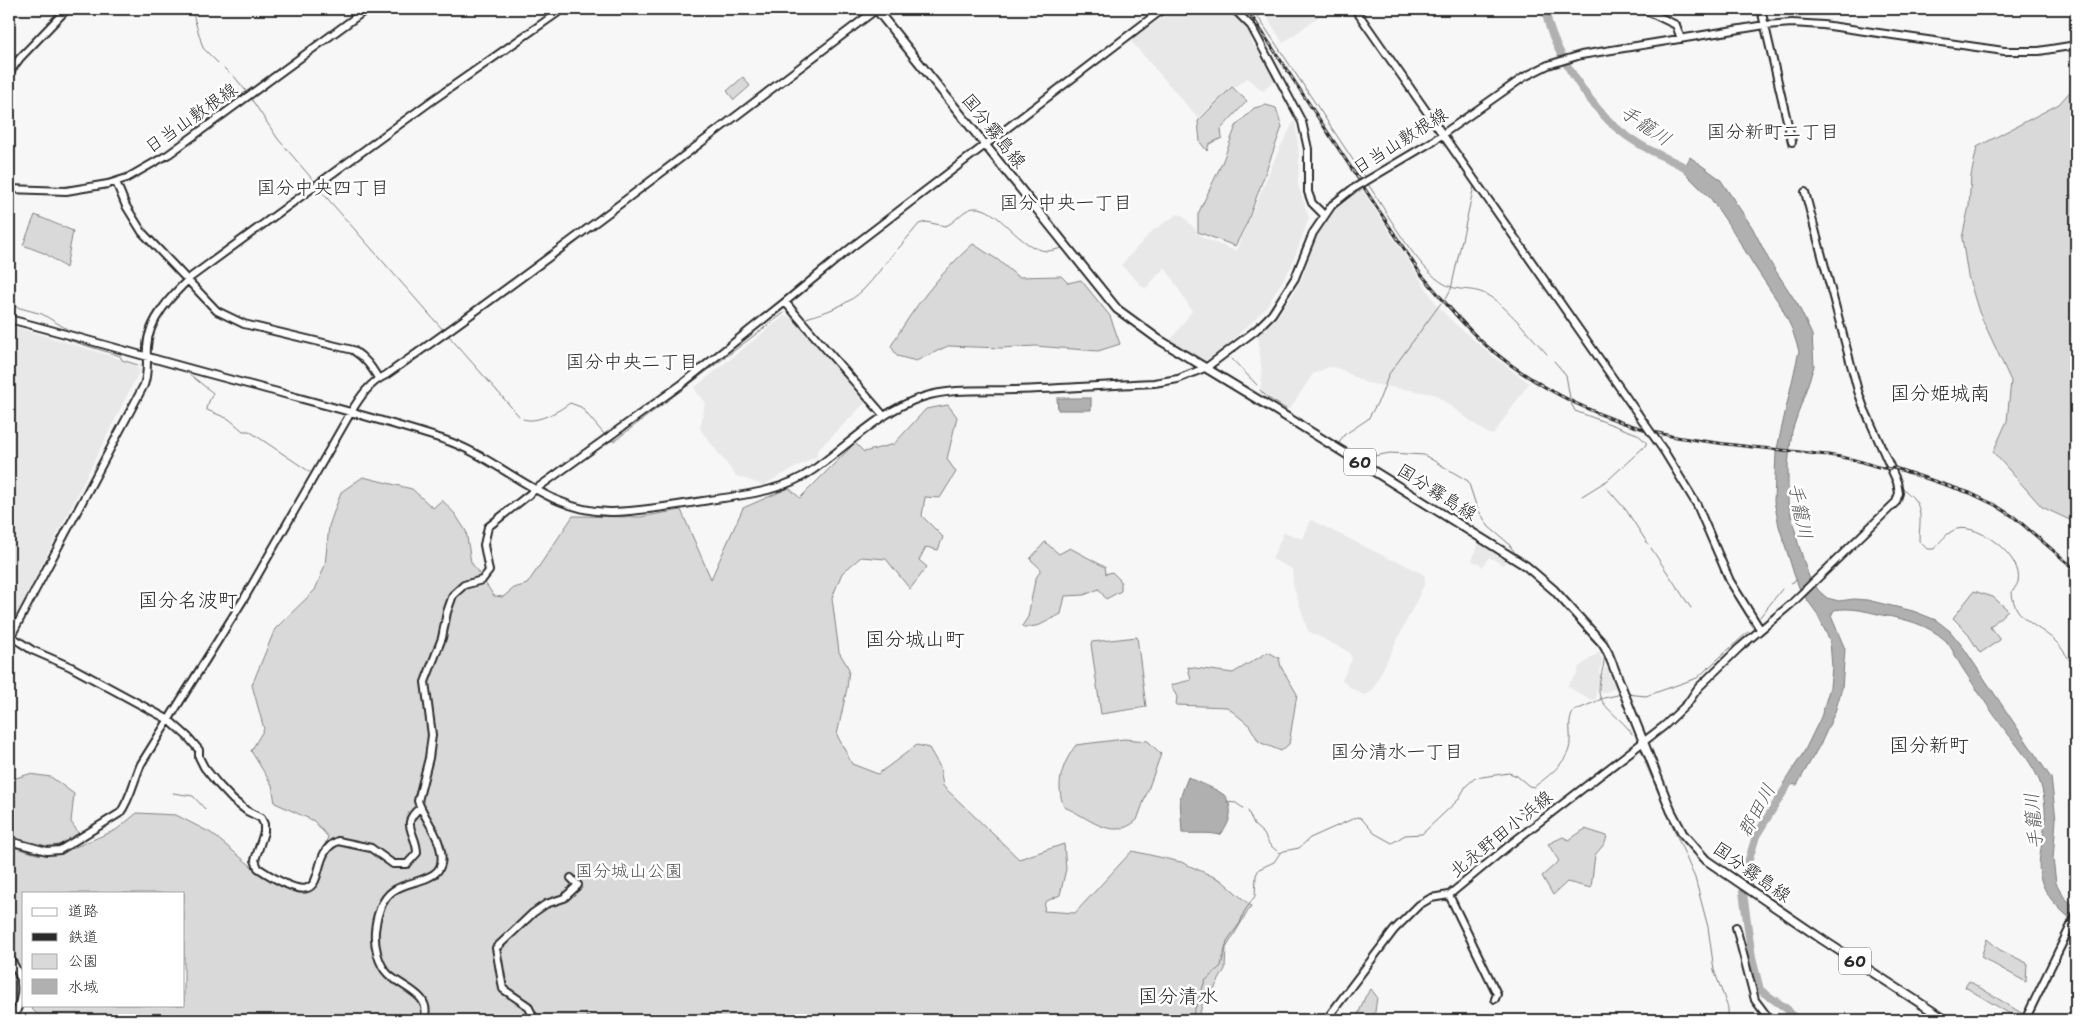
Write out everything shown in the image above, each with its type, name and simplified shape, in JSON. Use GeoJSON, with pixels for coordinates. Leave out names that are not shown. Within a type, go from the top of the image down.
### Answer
{"type":"FeatureCollection","features":[{"type":"Feature","properties":{"kind":"main road","name":"国分霧島線"},"geometry":{"type":"LineString","coordinates":[[876,9],[1117,309],[1158,340],[1207,367],[1526,566],[1554,590],[1603,644],[1623,689],[1671,811],[1683,834],[1699,854],[1946,1020]]}},
{"type":"Feature","properties":{"kind":"street"},"geometry":{"type":"LineString","coordinates":[[9,73],[20,58],[67,9]]}},
{"type":"Feature","properties":{"kind":"street","name":"日当山敷根線"},"geometry":{"type":"LineString","coordinates":[[9,189],[66,191],[116,182],[151,166],[367,9]]}},
{"type":"Feature","properties":{"kind":"street"},"geometry":{"type":"LineString","coordinates":[[420,808],[410,820],[409,826],[417,846],[417,853],[407,864],[393,864],[371,848],[338,841],[328,847],[312,885],[305,889],[297,890],[258,868],[255,860],[264,832],[264,824],[261,818],[247,812],[232,800],[204,767],[199,757],[199,750],[194,743],[168,720],[72,667],[32,650],[10,636],[144,385],[148,375],[149,334],[168,302],[187,280],[430,102],[563,9]]}},
{"type":"Feature","properties":{"kind":"street"},"geometry":{"type":"LineString","coordinates":[[9,841],[47,851],[60,850],[113,818],[126,805],[141,764],[245,597],[359,398],[378,378],[386,375],[446,333],[563,248],[876,9]]}},
{"type":"Feature","properties":{"kind":"street"},"geometry":{"type":"LineString","coordinates":[[424,1020],[422,998],[415,991],[387,973],[382,964],[376,946],[376,920],[382,904],[392,891],[426,880],[435,874],[441,860],[438,842],[418,801],[429,758],[432,735],[425,682],[442,638],[450,603],[460,587],[482,580],[488,574],[489,568],[484,545],[488,527],[536,489],[682,384],[853,246],[1163,9]]}},
{"type":"Feature","properties":{"kind":"street"},"geometry":{"type":"LineString","coordinates":[[1234,9],[1251,26],[1302,122],[1308,149],[1308,192],[1312,203],[1324,215]]}},
{"type":"Feature","properties":{"kind":"street"},"geometry":{"type":"LineString","coordinates":[[1355,9],[1664,450],[1697,505],[1730,581],[1760,629]]}},
{"type":"Feature","properties":{"kind":"street"},"geometry":{"type":"LineString","coordinates":[[1643,9],[1676,25],[1681,39]]}},
{"type":"Feature","properties":{"kind":"street"},"geometry":{"type":"LineString","coordinates":[[1761,9],[1792,142]]}},
{"type":"Feature","properties":{"kind":"street","name":"日当山敷根線"},"geometry":{"type":"LineString","coordinates":[[9,319],[351,412],[458,445],[536,489],[581,510],[608,512],[666,507],[759,493],[791,483],[812,471],[899,406],[923,397],[938,394],[1154,383],[1178,379],[1207,367],[1256,330],[1272,314],[1295,278],[1313,232],[1332,205],[1351,190],[1430,143],[1524,77],[1548,65],[1579,55],[1765,25],[1792,23],[1823,25],[2004,50],[2039,51],[2076,46]]}},
{"type":"Feature","properties":{"kind":"street"},"geometry":{"type":"LineString","coordinates":[[116,182],[132,219],[209,304],[228,318],[244,324],[353,350],[363,356],[371,365],[378,378]]}},
{"type":"Feature","properties":{"kind":"street","name":"北永野田小浜線"},"geometry":{"type":"LineString","coordinates":[[1326,1020],[1387,938],[1402,921],[1423,902],[1431,898],[1449,895],[1512,843],[1677,715],[1698,688],[1760,629],[1794,600],[1896,502],[1899,493],[1891,468],[1858,391],[1805,192]]}},
{"type":"Feature","properties":{"kind":"street"},"geometry":{"type":"LineString","coordinates":[[785,302],[884,416]]}},
{"type":"Feature","properties":{"kind":"street"},"geometry":{"type":"LineString","coordinates":[[535,1020],[528,1006],[503,989],[496,948],[533,913],[546,904],[564,898],[578,885],[571,878]]}},
{"type":"Feature","properties":{"kind":"street"},"geometry":{"type":"LineString","coordinates":[[1449,895],[1498,994],[1494,1000]]}},
{"type":"Feature","properties":{"kind":"street"},"geometry":{"type":"LineString","coordinates":[[2024,1020],[2076,915]]}},
{"type":"Feature","properties":{"kind":"street"},"geometry":{"type":"LineString","coordinates":[[1736,927],[1755,1000],[1770,1020]]}},
{"type":"Feature","properties":{"kind":"street"},"geometry":{"type":"LineString","coordinates":[[9,956],[20,978],[21,990],[20,1002],[10,1020]]}},
{"type":"Feature","properties":{"kind":"shaded area"},"geometry":{"type":"Polygon","coordinates":[[[1174,9],[1226,9],[1236,16],[1251,34],[1251,40],[1275,80],[1263,91],[1247,78],[1198,118],[1130,40],[1174,9]]]}},
{"type":"Feature","properties":{"kind":"shaded area"},"geometry":{"type":"Polygon","coordinates":[[[1259,9],[1329,9],[1283,43],[1264,12],[1259,9]]]}},
{"type":"Feature","properties":{"kind":"shaded area"},"geometry":{"type":"Polygon","coordinates":[[[1295,119],[1299,156],[1298,185],[1309,218],[1291,267],[1265,309],[1224,348],[1205,361],[1170,341],[1192,311],[1165,267],[1145,289],[1121,265],[1152,231],[1178,214],[1183,216],[1203,238],[1236,251],[1277,154],[1295,119]]]}},
{"type":"Feature","properties":{"kind":"shaded area"},"geometry":{"type":"Polygon","coordinates":[[[1361,188],[1437,305],[1452,321],[1490,354],[1529,383],[1493,435],[1487,433],[1434,394],[1366,383],[1338,368],[1329,367],[1313,374],[1287,410],[1260,393],[1262,374],[1258,335],[1278,316],[1292,296],[1302,278],[1320,227],[1335,207],[1361,188]]]}},
{"type":"Feature","properties":{"kind":"shaded area"},"geometry":{"type":"Polygon","coordinates":[[[784,316],[795,317],[867,401],[817,451],[817,456],[763,485],[736,476],[700,429],[705,403],[694,388],[784,316]]]}},
{"type":"Feature","properties":{"kind":"shaded area"},"geometry":{"type":"Polygon","coordinates":[[[9,325],[111,356],[135,365],[140,370],[11,626],[9,625],[9,325]]]}},
{"type":"Feature","properties":{"kind":"shaded area"},"geometry":{"type":"Polygon","coordinates":[[[1311,520],[1392,560],[1398,561],[1424,575],[1425,578],[1425,583],[1374,687],[1370,693],[1364,695],[1351,688],[1342,680],[1352,659],[1349,652],[1308,631],[1293,585],[1292,569],[1272,559],[1284,532],[1303,539],[1311,520]]]}},
{"type":"Feature","properties":{"kind":"shaded area"},"geometry":{"type":"Polygon","coordinates":[[[1480,541],[1509,558],[1503,565],[1489,557],[1482,567],[1478,562],[1476,563],[1472,560],[1480,541]]]}},
{"type":"Feature","properties":{"kind":"shaded area"},"geometry":{"type":"Polygon","coordinates":[[[1599,652],[1603,661],[1599,673],[1603,674],[1606,666],[1616,688],[1601,694],[1601,691],[1596,691],[1596,699],[1591,700],[1567,686],[1577,674],[1579,667],[1599,652]]]}},
{"type":"Feature","properties":{"kind":"green space"},"geometry":{"type":"Polygon","coordinates":[[[743,77],[750,86],[734,100],[727,91],[743,77]]]}},
{"type":"Feature","properties":{"kind":"green space"},"geometry":{"type":"Polygon","coordinates":[[[2076,85],[2076,523],[2042,507],[1993,452],[2007,421],[2011,381],[1979,312],[1968,276],[1962,238],[1969,206],[1971,176],[1977,147],[2059,104],[2076,85]]]}},
{"type":"Feature","properties":{"kind":"green space"},"geometry":{"type":"Polygon","coordinates":[[[1232,87],[1247,101],[1221,129],[1222,138],[1209,144],[1207,151],[1200,142],[1198,121],[1232,87]]]}},
{"type":"Feature","properties":{"kind":"green space"},"geometry":{"type":"Polygon","coordinates":[[[1266,105],[1276,108],[1282,127],[1247,223],[1235,246],[1198,232],[1198,214],[1222,163],[1236,126],[1254,108],[1266,105]]]}},
{"type":"Feature","properties":{"kind":"green space"},"geometry":{"type":"Polygon","coordinates":[[[35,215],[73,231],[66,268],[46,254],[23,245],[35,215]]]}},
{"type":"Feature","properties":{"kind":"green space"},"geometry":{"type":"Polygon","coordinates":[[[973,244],[998,260],[1018,277],[1061,276],[1068,283],[1081,280],[1110,316],[1120,344],[1098,351],[1035,346],[1001,348],[948,346],[916,361],[897,356],[891,346],[908,318],[938,279],[973,244]]]}},
{"type":"Feature","properties":{"kind":"green space","name":"国分城山公園"},"geometry":{"type":"Polygon","coordinates":[[[948,405],[957,417],[947,459],[956,472],[940,498],[925,497],[922,516],[943,537],[938,550],[926,547],[919,560],[927,567],[910,589],[886,559],[861,557],[842,573],[832,598],[839,652],[849,669],[837,735],[852,764],[878,774],[917,745],[929,748],[940,767],[943,786],[1019,859],[1064,844],[1066,869],[1060,895],[1045,902],[1044,911],[1075,913],[1132,851],[1181,862],[1221,880],[1251,906],[1226,948],[1225,969],[1215,987],[1203,1002],[1198,1020],[590,1020],[585,1013],[588,1020],[39,1020],[39,1016],[29,1006],[185,1006],[185,892],[22,892],[22,975],[9,948],[9,846],[37,854],[56,855],[116,830],[137,813],[176,815],[211,833],[256,870],[297,892],[307,889],[328,837],[314,821],[275,803],[272,785],[251,751],[264,729],[252,685],[275,629],[315,590],[325,565],[329,526],[341,492],[363,477],[412,489],[433,508],[442,500],[455,514],[466,531],[471,562],[494,596],[503,597],[514,588],[527,584],[573,516],[640,517],[681,510],[711,579],[743,508],[789,488],[800,498],[855,443],[864,452],[894,444],[926,409],[948,405]]]}},
{"type":"Feature","properties":{"kind":"green space"},"geometry":{"type":"Polygon","coordinates":[[[1045,542],[1059,554],[1070,548],[1105,567],[1106,574],[1112,572],[1121,581],[1121,591],[1106,599],[1099,589],[1084,595],[1065,596],[1061,614],[1040,625],[1025,628],[1022,626],[1028,617],[1035,580],[1041,569],[1030,559],[1045,542]]]}},
{"type":"Feature","properties":{"kind":"green space"},"geometry":{"type":"Polygon","coordinates":[[[1974,591],[1993,597],[2008,610],[1990,627],[2000,640],[1980,653],[1966,631],[1953,618],[1974,591]]]}},
{"type":"Feature","properties":{"kind":"green space"},"geometry":{"type":"Polygon","coordinates":[[[1137,637],[1146,707],[1101,714],[1091,644],[1092,642],[1137,637]]]}},
{"type":"Feature","properties":{"kind":"green space"},"geometry":{"type":"Polygon","coordinates":[[[1268,652],[1279,658],[1281,667],[1297,694],[1289,744],[1281,751],[1259,742],[1249,725],[1227,707],[1176,705],[1177,697],[1171,685],[1191,680],[1188,667],[1233,673],[1268,652]]]}},
{"type":"Feature","properties":{"kind":"green space"},"geometry":{"type":"Polygon","coordinates":[[[1124,739],[1148,741],[1161,754],[1137,820],[1118,829],[1109,828],[1100,826],[1064,807],[1060,790],[1061,774],[1067,759],[1076,745],[1124,739]]]}},
{"type":"Feature","properties":{"kind":"green space"},"geometry":{"type":"Polygon","coordinates":[[[29,774],[51,777],[74,794],[71,822],[80,835],[70,841],[45,847],[9,838],[9,780],[29,774]]]}},
{"type":"Feature","properties":{"kind":"green space"},"geometry":{"type":"Polygon","coordinates":[[[1585,829],[1607,836],[1605,843],[1595,855],[1591,888],[1567,882],[1553,895],[1542,876],[1559,861],[1548,844],[1563,837],[1569,840],[1585,829]]]}},
{"type":"Feature","properties":{"kind":"green space"},"geometry":{"type":"Polygon","coordinates":[[[1987,939],[2000,950],[2027,963],[2026,982],[1981,957],[1987,939]]]}},
{"type":"Feature","properties":{"kind":"green space"},"geometry":{"type":"Polygon","coordinates":[[[9,962],[15,976],[17,989],[13,1010],[9,1017],[9,962]]]}},
{"type":"Feature","properties":{"kind":"green space"},"geometry":{"type":"Polygon","coordinates":[[[1969,981],[2023,1014],[2020,1020],[1965,987],[1969,981]]]}},
{"type":"Feature","properties":{"kind":"green space"},"geometry":{"type":"Polygon","coordinates":[[[1371,989],[1377,997],[1375,1012],[1370,1020],[1356,1020],[1365,997],[1371,989]]]}},
{"type":"Feature","properties":{"kind":"water"},"geometry":{"type":"Polygon","coordinates":[[[1690,157],[1720,179],[1752,227],[1770,262],[1798,305],[1812,335],[1814,366],[1792,431],[1788,465],[1788,502],[1809,577],[1819,591],[1827,598],[1839,601],[1867,600],[1913,611],[1936,620],[1950,631],[1963,647],[2051,778],[2056,819],[2053,859],[2056,883],[2064,897],[2076,908],[2076,923],[2056,905],[2045,889],[2040,874],[2045,810],[2042,789],[2035,771],[1986,703],[1948,643],[1938,634],[1923,626],[1907,620],[1864,611],[1852,609],[1834,610],[1831,616],[1845,649],[1842,688],[1835,712],[1822,741],[1797,785],[1783,784],[1804,752],[1821,717],[1830,687],[1832,667],[1830,641],[1816,612],[1800,590],[1779,526],[1774,501],[1776,453],[1799,351],[1792,329],[1781,306],[1733,231],[1711,199],[1683,171],[1690,157]]]}},
{"type":"Feature","properties":{"kind":"water"},"geometry":{"type":"Polygon","coordinates":[[[1057,398],[1091,398],[1091,410],[1058,410],[1057,398]]]}},
{"type":"Feature","properties":{"kind":"water"},"geometry":{"type":"Polygon","coordinates":[[[1188,777],[1221,793],[1227,800],[1230,810],[1229,821],[1220,835],[1182,833],[1180,798],[1188,777]]]}},
{"type":"Feature","properties":{"kind":"waterway"},"geometry":{"type":"LineString","coordinates":[[188,9],[193,14],[203,48],[218,63]]}},
{"type":"Feature","properties":{"kind":"waterway","name":"手籠川"},"geometry":{"type":"LineString","coordinates":[[1546,9],[1548,23],[1560,53],[1579,84],[1599,111],[1632,140],[1694,172]]}},
{"type":"Feature","properties":{"kind":"waterway"},"geometry":{"type":"LineString","coordinates":[[1256,14],[1365,178]]}},
{"type":"Feature","properties":{"kind":"waterway"},"geometry":{"type":"LineString","coordinates":[[224,68],[229,73]]}},
{"type":"Feature","properties":{"kind":"waterway"},"geometry":{"type":"LineString","coordinates":[[233,75],[246,91]]}},
{"type":"Feature","properties":{"kind":"waterway"},"geometry":{"type":"LineString","coordinates":[[252,100],[278,139],[314,181]]}},
{"type":"Feature","properties":{"kind":"waterway"},"geometry":{"type":"LineString","coordinates":[[1368,184],[1418,260],[1437,279],[1451,287],[1481,292],[1487,295],[1502,306],[1547,354]]}},
{"type":"Feature","properties":{"kind":"waterway"},"geometry":{"type":"LineString","coordinates":[[1446,298],[1451,289],[1474,186]]}},
{"type":"Feature","properties":{"kind":"waterway"},"geometry":{"type":"LineString","coordinates":[[320,190],[444,331]]}},
{"type":"Feature","properties":{"kind":"waterway"},"geometry":{"type":"LineString","coordinates":[[898,249],[919,224],[926,222],[945,226],[966,211],[974,208],[983,209],[992,214],[1027,243],[1037,248],[1047,251],[1062,248]]}},
{"type":"Feature","properties":{"kind":"waterway"},"geometry":{"type":"LineString","coordinates":[[806,318],[837,307],[858,295],[894,253]]}},
{"type":"Feature","properties":{"kind":"waterway"},"geometry":{"type":"LineString","coordinates":[[1339,443],[1344,435],[1368,419],[1380,398],[1389,374],[1441,303]]}},
{"type":"Feature","properties":{"kind":"waterway"},"geometry":{"type":"LineString","coordinates":[[9,305],[42,314],[67,329]]}},
{"type":"Feature","properties":{"kind":"waterway"},"geometry":{"type":"LineString","coordinates":[[610,441],[614,441],[784,313]]}},
{"type":"Feature","properties":{"kind":"waterway"},"geometry":{"type":"LineString","coordinates":[[447,334],[519,416]]}},
{"type":"Feature","properties":{"kind":"waterway"},"geometry":{"type":"LineString","coordinates":[[68,338],[68,340],[120,356],[122,360],[141,366]]}},
{"type":"Feature","properties":{"kind":"waterway"},"geometry":{"type":"LineString","coordinates":[[1232,359],[1257,385]]}},
{"type":"Feature","properties":{"kind":"waterway"},"geometry":{"type":"LineString","coordinates":[[1554,361],[1566,375],[1570,398]]}},
{"type":"Feature","properties":{"kind":"waterway"},"geometry":{"type":"LineString","coordinates":[[188,373],[213,393],[206,408],[207,410],[229,419],[243,431],[249,431],[310,472]]}},
{"type":"Feature","properties":{"kind":"waterway"},"geometry":{"type":"LineString","coordinates":[[1260,390],[1268,398],[1286,409]]}},
{"type":"Feature","properties":{"kind":"waterway"},"geometry":{"type":"LineString","coordinates":[[523,419],[535,420],[541,418],[554,413],[570,403],[581,407],[604,434]]}},
{"type":"Feature","properties":{"kind":"waterway"},"geometry":{"type":"LineString","coordinates":[[1571,403],[1575,411],[1637,434],[1646,442],[1646,445],[1608,480],[1582,496]]}},
{"type":"Feature","properties":{"kind":"waterway"},"geometry":{"type":"LineString","coordinates":[[1299,417],[1307,425],[1349,449],[1374,456],[1390,453],[1424,455],[1468,481],[1477,508],[1489,527],[1507,542],[1519,558]]}},
{"type":"Feature","properties":{"kind":"waterway"},"geometry":{"type":"LineString","coordinates":[[1902,486],[1919,508],[1919,541],[1927,549],[1934,549],[1953,530],[1966,529],[1977,531],[1988,537],[2007,553],[2018,573],[2018,582],[2012,592],[2017,610],[2029,622],[2058,644],[2076,666]]}},
{"type":"Feature","properties":{"kind":"waterway"},"geometry":{"type":"LineString","coordinates":[[1606,487],[1626,510],[1648,544]]}},
{"type":"Feature","properties":{"kind":"waterway"},"geometry":{"type":"LineString","coordinates":[[1651,548],[1691,608]]}},
{"type":"Feature","properties":{"kind":"waterway"},"geometry":{"type":"LineString","coordinates":[[1791,583],[1797,580]]}},
{"type":"Feature","properties":{"kind":"waterway"},"geometry":{"type":"LineString","coordinates":[[1545,587],[1604,653],[1599,687],[1600,698],[1632,734]]}},
{"type":"Feature","properties":{"kind":"waterway"},"geometry":{"type":"LineString","coordinates":[[1760,617],[1782,589]]}},
{"type":"Feature","properties":{"kind":"waterway"},"geometry":{"type":"LineString","coordinates":[[1626,694],[1646,696],[1697,678],[1748,632]]}},
{"type":"Feature","properties":{"kind":"waterway"},"geometry":{"type":"LineString","coordinates":[[1191,1020],[1205,981],[1221,966],[1227,941],[1240,923],[1244,912],[1255,896],[1256,875],[1259,869],[1274,862],[1280,853],[1299,848],[1310,838],[1357,817],[1361,818],[1374,833],[1392,843],[1405,835],[1422,834],[1458,800],[1466,786],[1475,778],[1509,773],[1517,776],[1529,786],[1534,787],[1557,768],[1566,756],[1569,749],[1570,726],[1574,711],[1604,698],[1622,694]]}},
{"type":"Feature","properties":{"kind":"waterway"},"geometry":{"type":"LineString","coordinates":[[1645,762],[1695,878],[1708,927],[1714,970],[1728,1008],[1728,1020]]}},
{"type":"Feature","properties":{"kind":"waterway","name":"郡田川"},"geometry":{"type":"LineString","coordinates":[[1792,778],[1756,836],[1747,866],[1743,892],[1752,958],[1760,990],[1787,1009],[1796,1020]]}},
{"type":"Feature","properties":{"kind":"waterway"},"geometry":{"type":"LineString","coordinates":[[173,793],[193,796],[205,809]]}},
{"type":"Feature","properties":{"kind":"waterway"},"geometry":{"type":"LineString","coordinates":[[1227,802],[1236,803],[1243,808]]}},
{"type":"Feature","properties":{"kind":"waterway"},"geometry":{"type":"LineString","coordinates":[[1248,811],[1254,825],[1279,853]]}},
{"type":"Feature","properties":{"kind":"railway"},"geometry":{"type":"LineString","coordinates":[[1247,9],[1420,273],[1479,339],[1509,364],[1575,403],[1646,430],[1707,442],[1846,458],[1882,468],[1895,468],[1970,493],[2014,517],[2076,570]]}},
{"type":"Feature","properties":{"kind":"district","name":"国分新町二丁目"},"geometry":{"type":"Point","coordinates":[1773,131]}},
{"type":"Feature","properties":{"kind":"district","name":"国分中央四丁目"},"geometry":{"type":"Point","coordinates":[323,187]}},
{"type":"Feature","properties":{"kind":"district","name":"国分中央一丁目"},"geometry":{"type":"Point","coordinates":[1066,202]}},
{"type":"Feature","properties":{"kind":"district","name":"国分中央二丁目"},"geometry":{"type":"Point","coordinates":[632,361]}},
{"type":"Feature","properties":{"kind":"district","name":"国分姫城南"},"geometry":{"type":"Point","coordinates":[1940,393]}},
{"type":"Feature","properties":{"kind":"district","name":"国分名波町"},"geometry":{"type":"Point","coordinates":[188,600]}},
{"type":"Feature","properties":{"kind":"district","name":"国分城山町"},"geometry":{"type":"Point","coordinates":[915,639]}},
{"type":"Feature","properties":{"kind":"district","name":"国分新町"},"geometry":{"type":"Point","coordinates":[1929,745]}},
{"type":"Feature","properties":{"kind":"district","name":"国分清水一丁目"},"geometry":{"type":"Point","coordinates":[1397,751]}},
{"type":"Feature","properties":{"kind":"district","name":"国分清水"},"geometry":{"type":"Point","coordinates":[1178,996]}}]}
